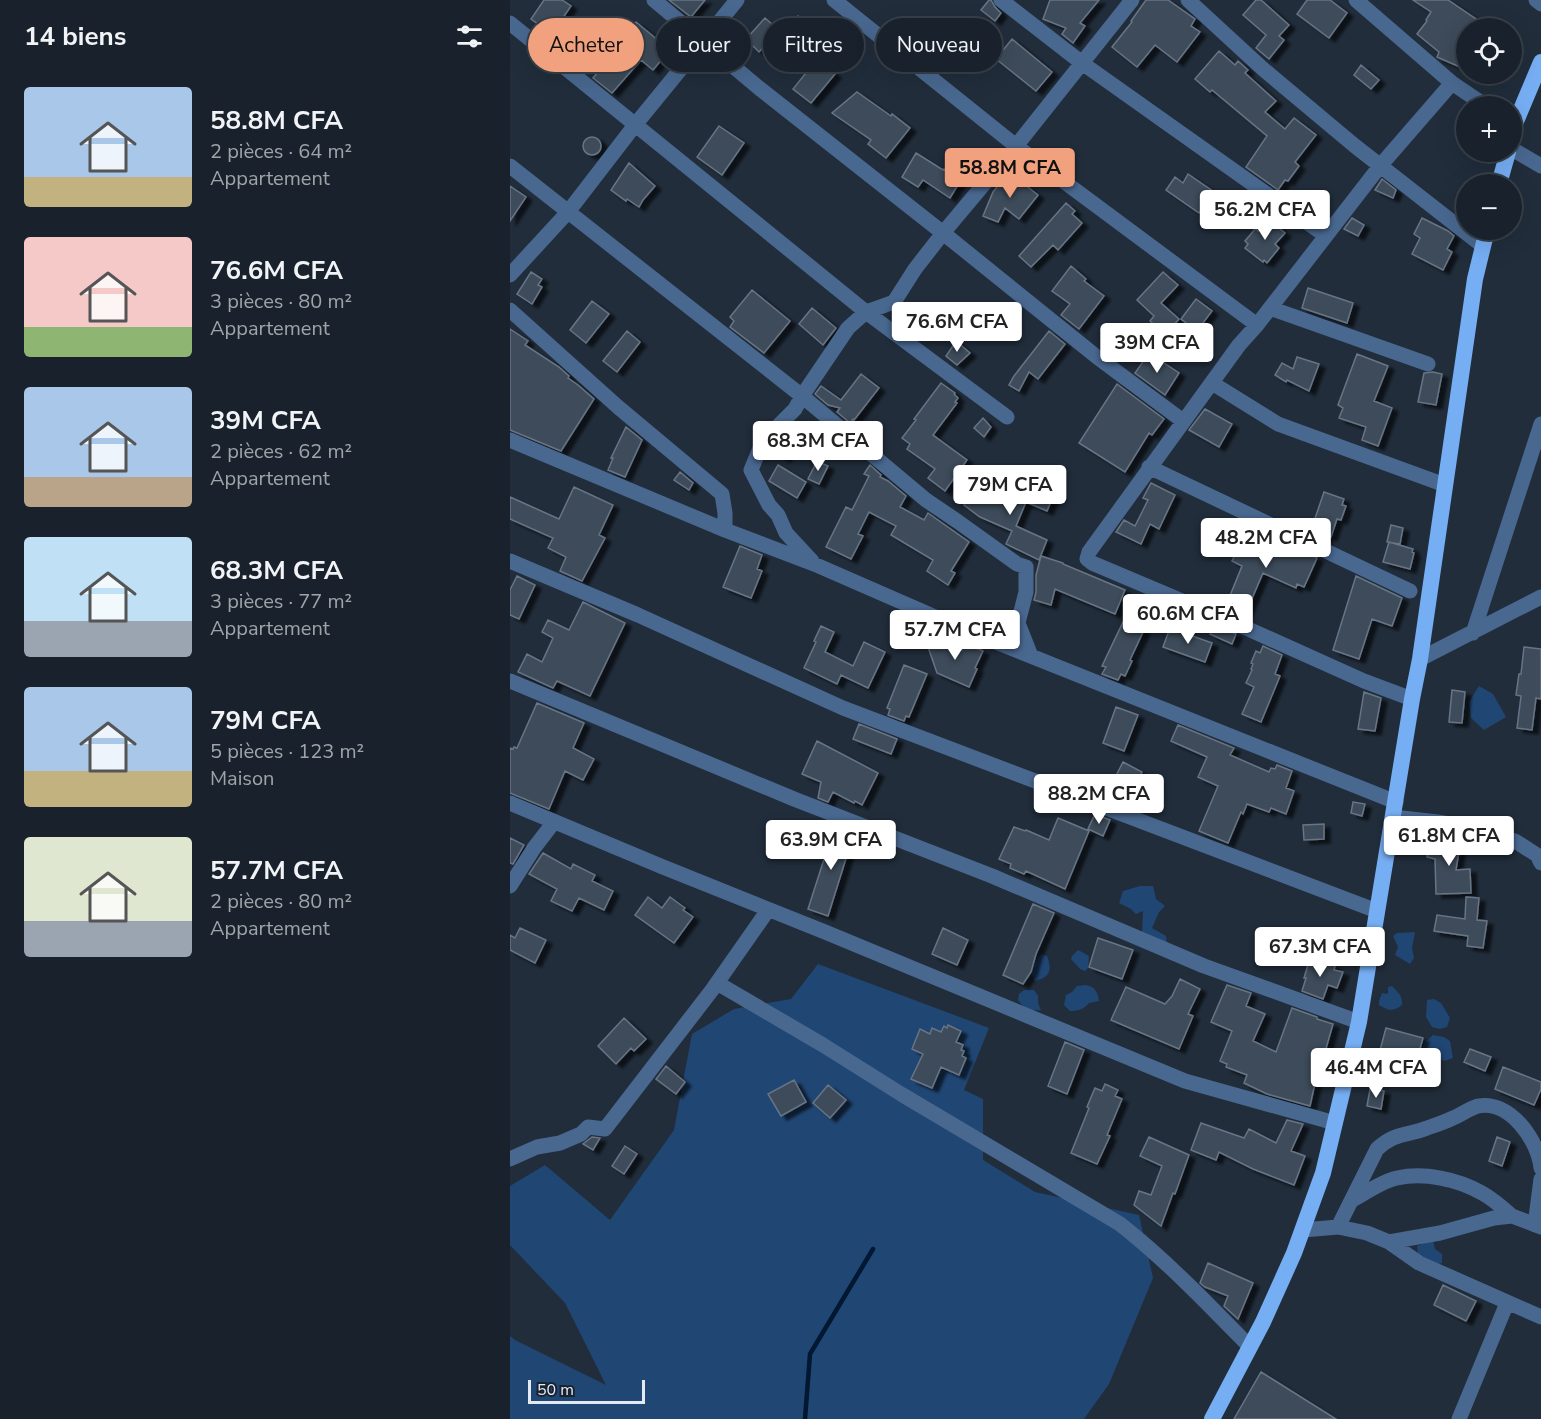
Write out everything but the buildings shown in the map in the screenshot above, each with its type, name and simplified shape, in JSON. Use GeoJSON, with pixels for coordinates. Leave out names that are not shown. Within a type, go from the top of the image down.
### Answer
{"type":"FeatureCollection","features":[{"type":"Feature","properties":{"kind":"highway"},"geometry":{"type":"LineString","coordinates":[[1522,107],[1541,62]]}},
{"type":"Feature","properties":{"kind":"highway"},"geometry":{"type":"LineString","coordinates":[[1212,1419],[1263,1322],[1303,1230],[1323,1173],[1359,1022],[1419,660],[1475,279],[1485,240]]}},
{"type":"Feature","properties":{"kind":"street"},"geometry":{"type":"LineString","coordinates":[[654,0],[676,18]]}},
{"type":"Feature","properties":{"kind":"street"},"geometry":{"type":"LineString","coordinates":[[722,18],[737,0]]}},
{"type":"Feature","properties":{"kind":"street"},"geometry":{"type":"LineString","coordinates":[[834,0],[1016,146],[1257,325]]}},
{"type":"Feature","properties":{"kind":"street"},"geometry":{"type":"LineString","coordinates":[[1001,0],[1082,63],[1326,236]]}},
{"type":"Feature","properties":{"kind":"street"},"geometry":{"type":"LineString","coordinates":[[814,564],[786,533],[752,470],[763,441],[795,409],[848,328],[866,312],[894,302],[915,269],[943,233],[1016,146],[1132,0]]}},
{"type":"Feature","properties":{"kind":"street"},"geometry":{"type":"LineString","coordinates":[[1188,0],[1263,69],[1380,166],[1456,218]]}},
{"type":"Feature","properties":{"kind":"street"},"geometry":{"type":"LineString","coordinates":[[1356,0],[1452,82],[1472,96]]}},
{"type":"Feature","properties":{"kind":"street"},"geometry":{"type":"LineString","coordinates":[[1536,0],[1541,4]]}},
{"type":"Feature","properties":{"kind":"street"},"geometry":{"type":"LineString","coordinates":[[510,24],[866,312],[1007,417]]}},
{"type":"Feature","properties":{"kind":"street"},"geometry":{"type":"LineString","coordinates":[[510,275],[568,212],[678,72]]}},
{"type":"Feature","properties":{"kind":"street"},"geometry":{"type":"LineString","coordinates":[[740,72],[1096,357],[1183,422]]}},
{"type":"Feature","properties":{"kind":"street"},"geometry":{"type":"LineString","coordinates":[[1412,699],[1364,681],[1087,559],[1089,552],[1149,467],[1239,345],[1380,166],[1452,82]]}},
{"type":"Feature","properties":{"kind":"street"},"geometry":{"type":"LineString","coordinates":[[1522,156],[1541,166]]}},
{"type":"Feature","properties":{"kind":"street"},"geometry":{"type":"LineString","coordinates":[[510,166],[802,396],[927,500],[1017,564],[1026,567],[1026,592],[1018,623],[1031,656]]}},
{"type":"Feature","properties":{"kind":"street"},"geometry":{"type":"LineString","coordinates":[[1270,308],[1428,364]]}},
{"type":"Feature","properties":{"kind":"street"},"geometry":{"type":"LineString","coordinates":[[510,310],[618,407],[722,494],[725,531]]}},
{"type":"Feature","properties":{"kind":"street"},"geometry":{"type":"LineString","coordinates":[[1212,383],[1278,424],[1444,485]]}},
{"type":"Feature","properties":{"kind":"street"},"geometry":{"type":"LineString","coordinates":[[1473,633],[1541,424]]}},
{"type":"Feature","properties":{"kind":"street"},"geometry":{"type":"LineString","coordinates":[[510,440],[725,531],[814,564],[1394,810],[1438,822],[1479,829],[1515,841],[1537,855],[1541,863]]}},
{"type":"Feature","properties":{"kind":"street"},"geometry":{"type":"LineString","coordinates":[[1149,467],[1410,591]]}},
{"type":"Feature","properties":{"kind":"street"},"geometry":{"type":"LineString","coordinates":[[510,561],[638,615],[843,708],[1377,911]]}},
{"type":"Feature","properties":{"kind":"street"},"geometry":{"type":"LineString","coordinates":[[1419,660],[1541,597]]}},
{"type":"Feature","properties":{"kind":"street"},"geometry":{"type":"LineString","coordinates":[[510,681],[794,799],[992,876],[1204,966],[1359,1022]]}},
{"type":"Feature","properties":{"kind":"street"},"geometry":{"type":"LineString","coordinates":[[510,803],[1185,1081],[1335,1123]]}},
{"type":"Feature","properties":{"kind":"street"},"geometry":{"type":"LineString","coordinates":[[510,886],[554,822]]}},
{"type":"Feature","properties":{"kind":"street"},"geometry":{"type":"LineString","coordinates":[[510,1159],[537,1147],[560,1143],[581,1134],[588,1127],[605,1129],[717,983],[768,910]]}},
{"type":"Feature","properties":{"kind":"street"},"geometry":{"type":"LineString","coordinates":[[717,983],[1120,1224],[1148,1246],[1250,1347]]}},
{"type":"Feature","properties":{"kind":"street"},"geometry":{"type":"LineString","coordinates":[[1338,1227],[1377,1149],[1386,1141],[1402,1134],[1424,1130],[1478,1106],[1507,1112],[1521,1124],[1540,1160],[1541,1168]]}},
{"type":"Feature","properties":{"kind":"street"},"geometry":{"type":"LineString","coordinates":[[1351,1201],[1395,1178],[1432,1177],[1455,1182],[1480,1192],[1512,1215],[1538,1226],[1541,1179]]}},
{"type":"Feature","properties":{"kind":"street"},"geometry":{"type":"LineString","coordinates":[[1389,1242],[1440,1233],[1512,1215]]}},
{"type":"Feature","properties":{"kind":"street"},"geometry":{"type":"LineString","coordinates":[[1303,1230],[1338,1227],[1367,1233],[1389,1242],[1419,1263],[1541,1317]]}},
{"type":"Feature","properties":{"kind":"street"},"geometry":{"type":"LineString","coordinates":[[1459,1419],[1507,1302]]}},
{"type":"Feature","properties":{"kind":"shaded area"},"geometry":{"type":"Polygon","coordinates":[[[1479,686],[1493,694],[1506,717],[1484,730],[1471,718],[1469,702],[1479,686]]]}},
{"type":"Feature","properties":{"kind":"shaded area"},"geometry":{"type":"Polygon","coordinates":[[[1140,886],[1153,886],[1156,899],[1165,906],[1159,912],[1152,928],[1166,936],[1168,951],[1142,934],[1143,911],[1136,914],[1119,903],[1123,891],[1140,886]]]}},
{"type":"Feature","properties":{"kind":"shaded area"},"geometry":{"type":"Polygon","coordinates":[[[1415,932],[1412,948],[1414,958],[1410,964],[1395,955],[1398,947],[1393,936],[1397,933],[1415,932]]]}},
{"type":"Feature","properties":{"kind":"shaded area"},"geometry":{"type":"Polygon","coordinates":[[[1078,950],[1089,956],[1088,968],[1085,971],[1071,959],[1078,950]]]}},
{"type":"Feature","properties":{"kind":"shaded area"},"geometry":{"type":"Polygon","coordinates":[[[1041,954],[1047,956],[1050,969],[1047,975],[1035,981],[1031,972],[1041,954]]]}},
{"type":"Feature","properties":{"kind":"shaded area"},"geometry":{"type":"Polygon","coordinates":[[[818,964],[989,1028],[964,1090],[983,1099],[983,1160],[1035,1192],[1139,1215],[1153,1278],[1109,1384],[1084,1419],[510,1419],[510,1336],[606,1385],[565,1303],[510,1245],[510,1186],[545,1165],[610,1220],[674,1130],[692,1034],[734,1009],[791,999],[818,964]]]}},
{"type":"Feature","properties":{"kind":"shaded area"},"geometry":{"type":"Polygon","coordinates":[[[1086,985],[1096,990],[1099,1001],[1089,1003],[1076,1011],[1070,1011],[1064,1005],[1066,995],[1077,986],[1086,985]]]}},
{"type":"Feature","properties":{"kind":"shaded area"},"geometry":{"type":"Polygon","coordinates":[[[1392,986],[1401,997],[1402,1005],[1390,1010],[1379,1005],[1379,1001],[1382,993],[1388,994],[1388,987],[1392,986]]]}},
{"type":"Feature","properties":{"kind":"shaded area"},"geometry":{"type":"Polygon","coordinates":[[[1024,990],[1034,990],[1041,1010],[1028,1009],[1023,1006],[1018,1000],[1019,994],[1024,990]]]}},
{"type":"Feature","properties":{"kind":"shaded area"},"geometry":{"type":"Polygon","coordinates":[[[1434,999],[1441,1003],[1450,1018],[1447,1027],[1440,1029],[1432,1027],[1426,1017],[1427,1000],[1434,999]]]}},
{"type":"Feature","properties":{"kind":"shaded area"},"geometry":{"type":"Polygon","coordinates":[[[1433,1035],[1450,1041],[1453,1058],[1444,1061],[1436,1056],[1432,1059],[1430,1073],[1422,1071],[1418,1064],[1424,1043],[1433,1035]]]}},
{"type":"Feature","properties":{"kind":"shaded area"},"geometry":{"type":"Polygon","coordinates":[[[1433,1240],[1435,1249],[1442,1254],[1442,1263],[1435,1265],[1418,1254],[1417,1246],[1433,1240]]]}},
{"type":"Feature","properties":{"kind":"waterway"},"geometry":{"type":"LineString","coordinates":[[805,1419],[810,1354],[873,1249]]}}]}
